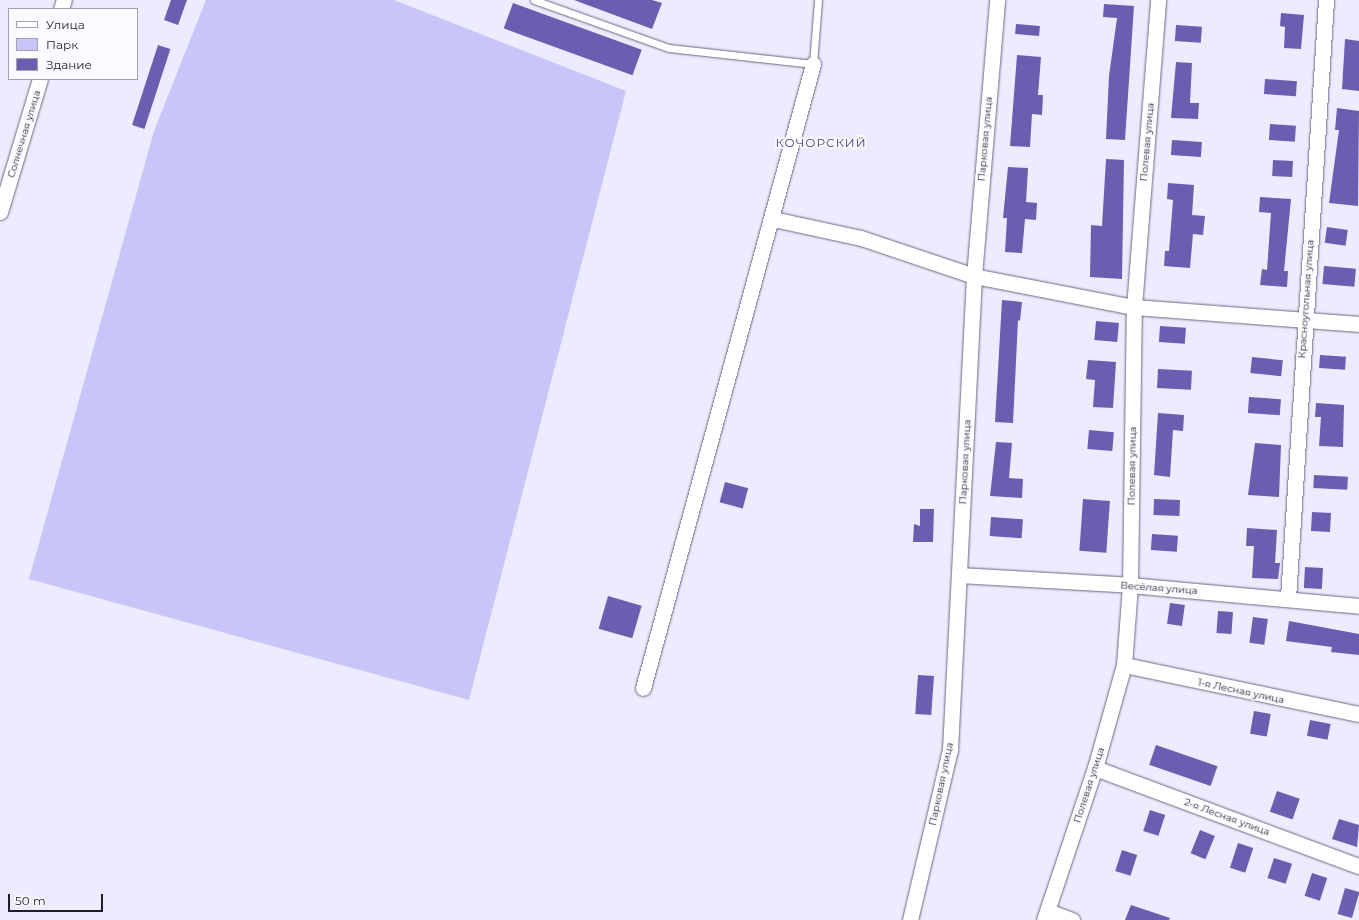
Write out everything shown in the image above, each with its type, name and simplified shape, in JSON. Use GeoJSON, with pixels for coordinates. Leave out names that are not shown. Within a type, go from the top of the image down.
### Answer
{"type":"FeatureCollection","features":[{"type":"Feature","properties":{"kind":"street","name":"Парковая улица"},"geometry":{"type":"LineString","coordinates":[[910,920],[950,750],[974,276],[997,0]]}},
{"type":"Feature","properties":{"kind":"street","name":"Полевая улица"},"geometry":{"type":"LineString","coordinates":[[1046,915],[1096,768],[1124,665],[1130,586],[1134,307],[1158,0]]}},
{"type":"Feature","properties":{"kind":"street","name":"Красноугольная улица"},"geometry":{"type":"LineString","coordinates":[[1288,598],[1304,320],[1326,0]]}},
{"type":"Feature","properties":{"kind":"street"},"geometry":{"type":"LineString","coordinates":[[643,688],[773,219],[813,64]]}},
{"type":"Feature","properties":{"kind":"street","name":"Солнечная улица"},"geometry":{"type":"LineString","coordinates":[[0,212],[40,80]]}},
{"type":"Feature","properties":{"kind":"street"},"geometry":{"type":"LineString","coordinates":[[773,219],[861,238],[974,276],[1134,307],[1359,324]]}},
{"type":"Feature","properties":{"kind":"street","name":"Весёлая улица"},"geometry":{"type":"LineString","coordinates":[[959,575],[1288,598],[1359,606]]}},
{"type":"Feature","properties":{"kind":"street","name":"1-я Лесная улица"},"geometry":{"type":"LineString","coordinates":[[1124,665],[1359,714]]}},
{"type":"Feature","properties":{"kind":"street","name":"2-я Лесная улица"},"geometry":{"type":"LineString","coordinates":[[1096,768],[1359,866]]}},
{"type":"Feature","properties":{"kind":"street"},"geometry":{"type":"LineString","coordinates":[[1046,915],[1072,920]]}},
{"type":"Feature","properties":{"kind":"lane"},"geometry":{"type":"LineString","coordinates":[[534,0],[668,48],[813,64],[818,0]]}},
{"type":"Feature","properties":{"kind":"green space"},"geometry":{"type":"Polygon","coordinates":[[[206,0],[394,0],[626,91],[469,700],[29,579],[154,131],[206,0]]]}},
{"type":"Feature","properties":{"kind":"building"},"geometry":{"type":"Polygon","coordinates":[[[171,0],[187,0],[178,25],[164,20],[171,0]]]}},
{"type":"Feature","properties":{"kind":"building"},"geometry":{"type":"Polygon","coordinates":[[[574,0],[652,0],[662,3],[652,29],[574,0]]]}},
{"type":"Feature","properties":{"kind":"building"},"geometry":{"type":"Polygon","coordinates":[[[513,3],[642,50],[633,75],[504,28],[513,3]]]}},
{"type":"Feature","properties":{"kind":"building"},"geometry":{"type":"Polygon","coordinates":[[[1104,4],[1134,6],[1125,140],[1106,139],[1109,76],[1117,18],[1103,17],[1104,4]]]}},
{"type":"Feature","properties":{"kind":"building"},"geometry":{"type":"Polygon","coordinates":[[[1281,13],[1304,15],[1301,49],[1284,48],[1285,27],[1280,26],[1281,13]]]}},
{"type":"Feature","properties":{"kind":"building"},"geometry":{"type":"Polygon","coordinates":[[[1016,24],[1040,26],[1039,36],[1015,34],[1016,24]]]}},
{"type":"Feature","properties":{"kind":"building"},"geometry":{"type":"Polygon","coordinates":[[[1176,25],[1202,27],[1201,43],[1175,41],[1176,25]]]}},
{"type":"Feature","properties":{"kind":"building"},"geometry":{"type":"Polygon","coordinates":[[[1345,39],[1359,41],[1359,91],[1342,89],[1345,39]]]}},
{"type":"Feature","properties":{"kind":"building"},"geometry":{"type":"Polygon","coordinates":[[[158,45],[170,49],[144,129],[132,125],[158,45]]]}},
{"type":"Feature","properties":{"kind":"building"},"geometry":{"type":"Polygon","coordinates":[[[1017,55],[1041,57],[1038,95],[1043,95],[1042,115],[1032,114],[1030,147],[1010,146],[1017,55]]]}},
{"type":"Feature","properties":{"kind":"building"},"geometry":{"type":"Polygon","coordinates":[[[1176,62],[1192,63],[1190,103],[1199,103],[1198,119],[1171,118],[1176,62]]]}},
{"type":"Feature","properties":{"kind":"building"},"geometry":{"type":"Polygon","coordinates":[[[1265,79],[1297,81],[1296,96],[1264,94],[1265,79]]]}},
{"type":"Feature","properties":{"kind":"building"},"geometry":{"type":"Polygon","coordinates":[[[1337,108],[1359,111],[1358,206],[1329,203],[1339,130],[1335,130],[1337,108]]]}},
{"type":"Feature","properties":{"kind":"building"},"geometry":{"type":"Polygon","coordinates":[[[1270,124],[1296,126],[1295,142],[1269,140],[1270,124]]]}},
{"type":"Feature","properties":{"kind":"building"},"geometry":{"type":"Polygon","coordinates":[[[1172,140],[1202,142],[1201,157],[1171,155],[1172,140]]]}},
{"type":"Feature","properties":{"kind":"building"},"geometry":{"type":"Polygon","coordinates":[[[1106,159],[1124,160],[1122,279],[1090,277],[1091,225],[1102,226],[1106,159]]]}},
{"type":"Feature","properties":{"kind":"building"},"geometry":{"type":"Polygon","coordinates":[[[1273,160],[1293,161],[1292,177],[1272,176],[1273,160]]]}},
{"type":"Feature","properties":{"kind":"building"},"geometry":{"type":"Polygon","coordinates":[[[1008,167],[1028,168],[1026,202],[1037,203],[1036,220],[1025,219],[1022,253],[1005,252],[1007,218],[1003,218],[1008,167]]]}},
{"type":"Feature","properties":{"kind":"building"},"geometry":{"type":"Polygon","coordinates":[[[1168,183],[1194,185],[1192,215],[1205,216],[1203,235],[1193,234],[1190,268],[1164,266],[1165,251],[1169,251],[1173,200],[1167,199],[1168,183]]]}},
{"type":"Feature","properties":{"kind":"building"},"geometry":{"type":"Polygon","coordinates":[[[1260,197],[1291,199],[1284,271],[1288,271],[1287,287],[1260,285],[1262,269],[1267,270],[1271,213],[1259,212],[1260,197]]]}},
{"type":"Feature","properties":{"kind":"building"},"geometry":{"type":"Polygon","coordinates":[[[1327,227],[1348,230],[1346,246],[1325,243],[1327,227]]]}},
{"type":"Feature","properties":{"kind":"building"},"geometry":{"type":"Polygon","coordinates":[[[1324,266],[1356,269],[1354,287],[1322,284],[1324,266]]]}},
{"type":"Feature","properties":{"kind":"building"},"geometry":{"type":"Polygon","coordinates":[[[1002,300],[1022,302],[1020,321],[1018,320],[1013,423],[995,422],[1002,300]]]}},
{"type":"Feature","properties":{"kind":"building"},"geometry":{"type":"Polygon","coordinates":[[[1096,321],[1119,323],[1117,342],[1094,340],[1096,321]]]}},
{"type":"Feature","properties":{"kind":"building"},"geometry":{"type":"Polygon","coordinates":[[[1160,326],[1186,328],[1185,344],[1159,342],[1160,326]]]}},
{"type":"Feature","properties":{"kind":"building"},"geometry":{"type":"Polygon","coordinates":[[[1320,355],[1346,357],[1345,370],[1319,368],[1320,355]]]}},
{"type":"Feature","properties":{"kind":"building"},"geometry":{"type":"Polygon","coordinates":[[[1252,357],[1283,360],[1281,376],[1250,373],[1252,357]]]}},
{"type":"Feature","properties":{"kind":"building"},"geometry":{"type":"Polygon","coordinates":[[[1088,360],[1116,362],[1113,408],[1093,407],[1095,380],[1086,379],[1088,360]]]}},
{"type":"Feature","properties":{"kind":"building"},"geometry":{"type":"Polygon","coordinates":[[[1158,369],[1192,371],[1191,390],[1157,388],[1158,369]]]}},
{"type":"Feature","properties":{"kind":"building"},"geometry":{"type":"Polygon","coordinates":[[[1249,397],[1281,399],[1280,415],[1248,413],[1249,397]]]}},
{"type":"Feature","properties":{"kind":"building"},"geometry":{"type":"Polygon","coordinates":[[[1316,403],[1344,405],[1343,447],[1319,446],[1321,417],[1315,417],[1316,403]]]}},
{"type":"Feature","properties":{"kind":"building"},"geometry":{"type":"Polygon","coordinates":[[[1158,413],[1184,415],[1183,431],[1173,430],[1170,477],[1154,475],[1158,413]]]}},
{"type":"Feature","properties":{"kind":"building"},"geometry":{"type":"Polygon","coordinates":[[[1089,430],[1114,432],[1112,451],[1087,449],[1089,430]]]}},
{"type":"Feature","properties":{"kind":"building"},"geometry":{"type":"Polygon","coordinates":[[[996,442],[1012,443],[1009,478],[1023,479],[1022,498],[990,496],[996,442]]]}},
{"type":"Feature","properties":{"kind":"building"},"geometry":{"type":"Polygon","coordinates":[[[1255,443],[1281,445],[1279,497],[1248,495],[1255,443]]]}},
{"type":"Feature","properties":{"kind":"building"},"geometry":{"type":"Polygon","coordinates":[[[1314,475],[1348,477],[1347,490],[1313,488],[1314,475]]]}},
{"type":"Feature","properties":{"kind":"building"},"geometry":{"type":"Polygon","coordinates":[[[725,482],[748,488],[743,508],[720,502],[725,482]]]}},
{"type":"Feature","properties":{"kind":"building"},"geometry":{"type":"Polygon","coordinates":[[[1083,499],[1110,501],[1106,553],[1079,551],[1083,499]]]}},
{"type":"Feature","properties":{"kind":"building"},"geometry":{"type":"Polygon","coordinates":[[[1154,499],[1180,500],[1179,516],[1153,515],[1154,499]]]}},
{"type":"Feature","properties":{"kind":"building"},"geometry":{"type":"Polygon","coordinates":[[[920,509],[934,509],[933,542],[913,542],[914,524],[920,526],[920,509]]]}},
{"type":"Feature","properties":{"kind":"building"},"geometry":{"type":"Polygon","coordinates":[[[1312,512],[1331,513],[1330,532],[1311,531],[1312,512]]]}},
{"type":"Feature","properties":{"kind":"building"},"geometry":{"type":"Polygon","coordinates":[[[991,517],[1023,519],[1022,538],[990,536],[991,517]]]}},
{"type":"Feature","properties":{"kind":"building"},"geometry":{"type":"Polygon","coordinates":[[[1247,528],[1277,530],[1275,563],[1280,563],[1278,579],[1252,578],[1254,546],[1246,546],[1247,528]]]}},
{"type":"Feature","properties":{"kind":"building"},"geometry":{"type":"Polygon","coordinates":[[[1152,534],[1178,536],[1177,552],[1151,550],[1152,534]]]}},
{"type":"Feature","properties":{"kind":"building"},"geometry":{"type":"Polygon","coordinates":[[[1305,567],[1323,568],[1322,589],[1304,588],[1305,567]]]}},
{"type":"Feature","properties":{"kind":"building"},"geometry":{"type":"Polygon","coordinates":[[[608,596],[642,606],[632,638],[599,629],[608,596]]]}},
{"type":"Feature","properties":{"kind":"building"},"geometry":{"type":"Polygon","coordinates":[[[1170,603],[1185,605],[1182,626],[1167,624],[1170,603]]]}},
{"type":"Feature","properties":{"kind":"building"},"geometry":{"type":"Polygon","coordinates":[[[1218,611],[1233,612],[1231,634],[1216,633],[1218,611]]]}},
{"type":"Feature","properties":{"kind":"building"},"geometry":{"type":"Polygon","coordinates":[[[1253,617],[1268,619],[1264,645],[1249,643],[1253,617]]]}},
{"type":"Feature","properties":{"kind":"building"},"geometry":{"type":"Polygon","coordinates":[[[1289,621],[1359,634],[1359,655],[1331,652],[1332,647],[1286,641],[1289,621]]]}},
{"type":"Feature","properties":{"kind":"building"},"geometry":{"type":"Polygon","coordinates":[[[918,675],[934,676],[931,715],[915,714],[918,675]]]}},
{"type":"Feature","properties":{"kind":"building"},"geometry":{"type":"Polygon","coordinates":[[[1254,711],[1271,714],[1267,737],[1250,734],[1254,711]]]}},
{"type":"Feature","properties":{"kind":"building"},"geometry":{"type":"Polygon","coordinates":[[[1310,720],[1331,724],[1328,740],[1307,736],[1310,720]]]}},
{"type":"Feature","properties":{"kind":"building"},"geometry":{"type":"Polygon","coordinates":[[[1156,745],[1217,766],[1211,786],[1149,765],[1156,745]]]}},
{"type":"Feature","properties":{"kind":"building"},"geometry":{"type":"Polygon","coordinates":[[[1277,791],[1300,799],[1293,820],[1270,812],[1277,791]]]}},
{"type":"Feature","properties":{"kind":"building"},"geometry":{"type":"Polygon","coordinates":[[[1150,810],[1165,815],[1158,836],[1143,831],[1150,810]]]}},
{"type":"Feature","properties":{"kind":"building"},"geometry":{"type":"Polygon","coordinates":[[[1339,819],[1359,825],[1357,847],[1332,839],[1339,819]]]}},
{"type":"Feature","properties":{"kind":"building"},"geometry":{"type":"Polygon","coordinates":[[[1200,830],[1215,836],[1205,859],[1191,853],[1200,830]]]}},
{"type":"Feature","properties":{"kind":"building"},"geometry":{"type":"Polygon","coordinates":[[[1238,843],[1253,848],[1245,873],[1230,868],[1238,843]]]}},
{"type":"Feature","properties":{"kind":"building"},"geometry":{"type":"Polygon","coordinates":[[[1122,850],[1137,855],[1130,876],[1115,871],[1122,850]]]}},
{"type":"Feature","properties":{"kind":"building"},"geometry":{"type":"Polygon","coordinates":[[[1274,858],[1292,864],[1286,884],[1268,878],[1274,858]]]}},
{"type":"Feature","properties":{"kind":"building"},"geometry":{"type":"Polygon","coordinates":[[[1312,873],[1327,878],[1320,901],[1305,896],[1312,873]]]}},
{"type":"Feature","properties":{"kind":"building"},"geometry":{"type":"Polygon","coordinates":[[[1345,888],[1359,892],[1352,918],[1338,914],[1345,888]]]}},
{"type":"Feature","properties":{"kind":"building"},"geometry":{"type":"Polygon","coordinates":[[[1131,905],[1170,918],[1169,920],[1125,920],[1131,905]]]}},
{"type":"Feature","properties":{"kind":"district","name":"КОЧОРСКИЙ"},"geometry":{"type":"Point","coordinates":[821,143]}}]}
